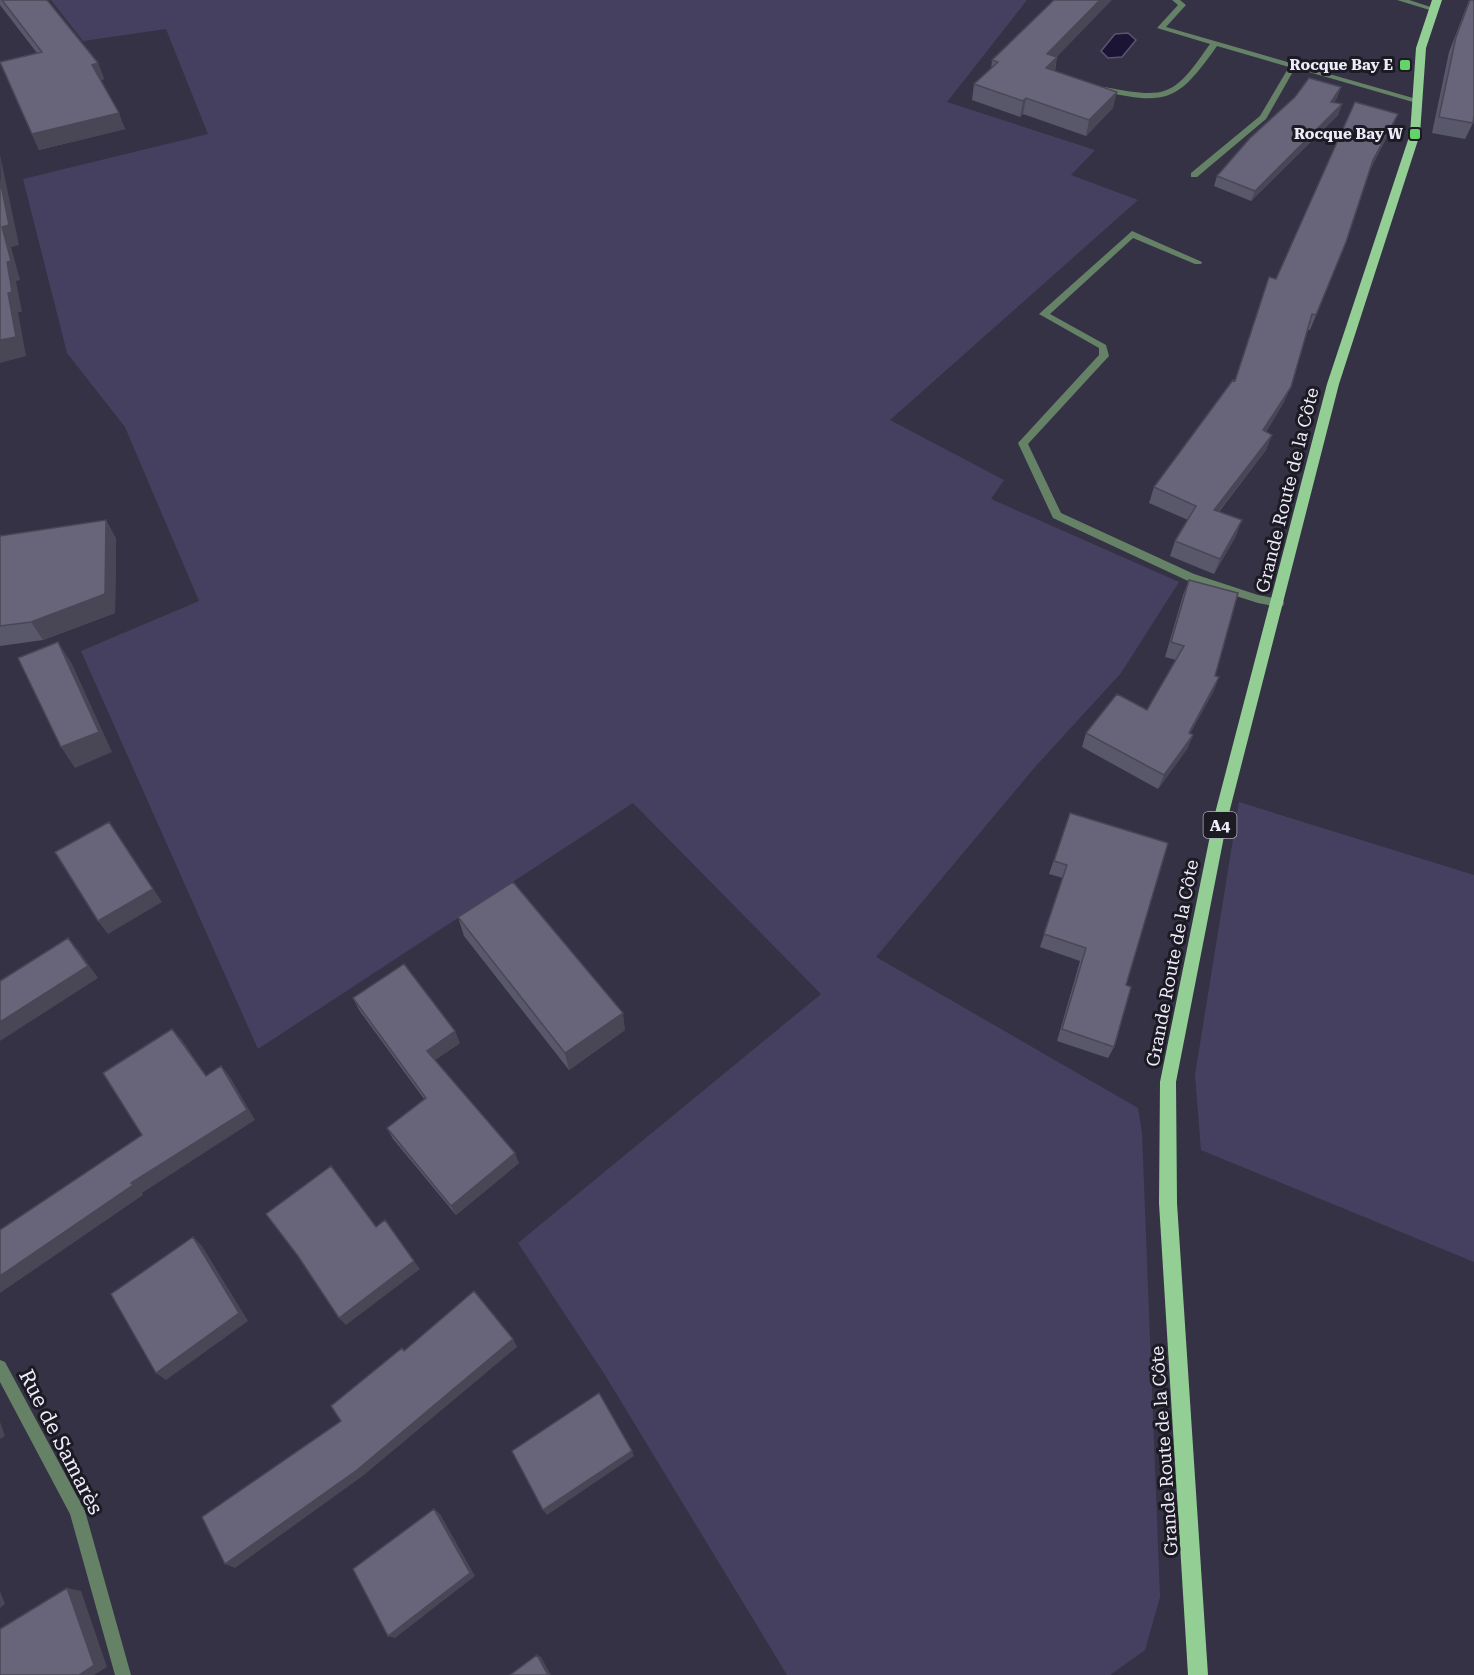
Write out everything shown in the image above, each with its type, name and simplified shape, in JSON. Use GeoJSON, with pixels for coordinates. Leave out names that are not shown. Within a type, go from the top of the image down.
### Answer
{"type":"FeatureCollection","features":[{"type":"Feature","properties":{"kind":"main road","name":"Grande Route de la Côte"},"geometry":{"type":"LineString","coordinates":[[1198,1675],[1168,1203],[1168,1082],[1221,820],[1279,603],[1333,384],[1415,134],[1421,48],[1435,5]]}},
{"type":"Feature","properties":{"kind":"street"},"geometry":{"type":"LineString","coordinates":[[1176,0],[1182,4],[1161,28],[1416,100]]}},
{"type":"Feature","properties":{"kind":"street"},"geometry":{"type":"LineString","coordinates":[[1401,0],[1435,5]]}},
{"type":"Feature","properties":{"kind":"street"},"geometry":{"type":"LineString","coordinates":[[1104,88],[1146,98],[1170,94],[1189,81],[1215,43]]}},
{"type":"Feature","properties":{"kind":"street"},"geometry":{"type":"LineString","coordinates":[[1194,175],[1263,117],[1293,66]]}},
{"type":"Feature","properties":{"kind":"street"},"geometry":{"type":"LineString","coordinates":[[1198,262],[1132,234],[1044,314],[1103,347],[1104,356],[1023,442],[1057,514],[1190,577],[1258,599],[1279,603]]}},
{"type":"Feature","properties":{"kind":"street","name":"Rue de Samarès"},"geometry":{"type":"LineString","coordinates":[[0,1367],[76,1511],[123,1675]]}},
{"type":"Feature","properties":{"kind":"shaded area"},"geometry":{"type":"Polygon","coordinates":[[[51,0],[1027,0],[947,102],[1095,150],[1071,175],[1138,200],[890,420],[1004,480],[991,499],[1179,582],[1121,673],[1035,767],[876,957],[1138,1108],[1142,1133],[1160,1597],[1145,1650],[1110,1675],[787,1675],[605,1375],[518,1243],[821,994],[633,803],[258,1049],[81,651],[199,601],[125,427],[67,353],[23,179],[208,134],[166,29],[83,41],[51,0]]]}},
{"type":"Feature","properties":{"kind":"shaded area"},"geometry":{"type":"Polygon","coordinates":[[[1128,33],[1136,40],[1122,57],[1108,58],[1101,51],[1115,34],[1128,33]]]}},
{"type":"Feature","properties":{"kind":"shaded area"},"geometry":{"type":"Polygon","coordinates":[[[1239,802],[1474,875],[1474,1262],[1201,1150],[1195,1075],[1239,802]]]}},
{"type":"Feature","properties":{"kind":"building"},"geometry":{"type":"Polygon","coordinates":[[[2,0],[47,0],[98,63],[92,65],[119,113],[32,134],[0,62],[42,52],[2,0]]]}},
{"type":"Feature","properties":{"kind":"building"},"geometry":{"type":"Polygon","coordinates":[[[1054,0],[1100,0],[1047,54],[1057,57],[1046,68],[1117,92],[1089,120],[1026,98],[1023,101],[974,84],[998,62],[992,60],[1054,0]]]}},
{"type":"Feature","properties":{"kind":"building"},"geometry":{"type":"Polygon","coordinates":[[[1470,0],[1474,0],[1473,123],[1439,117],[1456,37],[1470,0]]]}},
{"type":"Feature","properties":{"kind":"building"},"geometry":{"type":"Polygon","coordinates":[[[1309,78],[1341,87],[1331,102],[1342,104],[1255,191],[1217,176],[1250,138],[1295,97],[1309,78]]]}},
{"type":"Feature","properties":{"kind":"building"},"geometry":{"type":"Polygon","coordinates":[[[1355,102],[1398,114],[1373,160],[1346,242],[1316,315],[1312,314],[1291,387],[1263,430],[1272,435],[1214,510],[1242,520],[1220,559],[1175,541],[1196,506],[1154,487],[1233,380],[1235,381],[1269,277],[1276,279],[1355,102]]]}},
{"type":"Feature","properties":{"kind":"building"},"geometry":{"type":"Polygon","coordinates":[[[0,180],[9,225],[2,227],[11,261],[7,262],[12,292],[8,293],[16,337],[0,340],[0,180]]]}},
{"type":"Feature","properties":{"kind":"building"},"geometry":{"type":"Polygon","coordinates":[[[106,520],[105,594],[31,622],[0,626],[0,536],[106,520]]]}},
{"type":"Feature","properties":{"kind":"building"},"geometry":{"type":"Polygon","coordinates":[[[1189,580],[1238,593],[1215,676],[1219,677],[1189,733],[1193,735],[1164,775],[1086,733],[1117,694],[1147,710],[1184,646],[1171,642],[1189,580]]]}},
{"type":"Feature","properties":{"kind":"building"},"geometry":{"type":"Polygon","coordinates":[[[58,642],[99,732],[61,747],[18,658],[58,642]]]}},
{"type":"Feature","properties":{"kind":"building"},"geometry":{"type":"Polygon","coordinates":[[[1070,813],[1168,843],[1126,985],[1131,987],[1114,1047],[1062,1029],[1086,948],[1044,934],[1067,865],[1054,861],[1070,813]]]}},
{"type":"Feature","properties":{"kind":"building"},"geometry":{"type":"Polygon","coordinates":[[[109,822],[153,889],[98,921],[55,852],[109,822]]]}},
{"type":"Feature","properties":{"kind":"building"},"geometry":{"type":"Polygon","coordinates":[[[513,882],[623,1013],[565,1053],[458,917],[513,882]]]}},
{"type":"Feature","properties":{"kind":"building"},"geometry":{"type":"Polygon","coordinates":[[[68,938],[88,966],[0,1022],[0,981],[68,938]]]}},
{"type":"Feature","properties":{"kind":"building"},"geometry":{"type":"Polygon","coordinates":[[[404,964],[455,1031],[427,1051],[515,1153],[451,1206],[387,1128],[426,1098],[353,998],[404,964]]]}},
{"type":"Feature","properties":{"kind":"building"},"geometry":{"type":"Polygon","coordinates":[[[172,1029],[206,1076],[221,1066],[247,1110],[131,1183],[133,1185],[0,1276],[0,1230],[142,1135],[103,1073],[172,1029]]]}},
{"type":"Feature","properties":{"kind":"building"},"geometry":{"type":"Polygon","coordinates":[[[331,1166],[376,1227],[385,1220],[414,1261],[339,1318],[298,1256],[266,1214],[331,1166]]]}},
{"type":"Feature","properties":{"kind":"building"},"geometry":{"type":"Polygon","coordinates":[[[193,1237],[239,1313],[156,1373],[111,1294],[193,1237]]]}},
{"type":"Feature","properties":{"kind":"building"},"geometry":{"type":"Polygon","coordinates":[[[474,1291],[513,1339],[357,1470],[225,1564],[202,1517],[341,1421],[331,1406],[402,1348],[404,1351],[474,1291]]]}},
{"type":"Feature","properties":{"kind":"building"},"geometry":{"type":"Polygon","coordinates":[[[599,1393],[632,1451],[543,1510],[512,1451],[599,1393]]]}},
{"type":"Feature","properties":{"kind":"building"},"geometry":{"type":"Polygon","coordinates":[[[434,1509],[470,1573],[388,1636],[353,1569],[434,1509]]]}},
{"type":"Feature","properties":{"kind":"building"},"geometry":{"type":"Polygon","coordinates":[[[67,1588],[94,1665],[79,1675],[0,1675],[0,1629],[67,1588]]]}},
{"type":"Feature","properties":{"kind":"building"},"geometry":{"type":"Polygon","coordinates":[[[537,1655],[548,1675],[510,1675],[537,1655]]]}},
{"type":"Feature","properties":{"kind":"place","name":"Rocque Bay E"},"geometry":{"type":"Point","coordinates":[1405,65]}},
{"type":"Feature","properties":{"kind":"place","name":"Rocque Bay W"},"geometry":{"type":"Point","coordinates":[1415,134]}}]}
